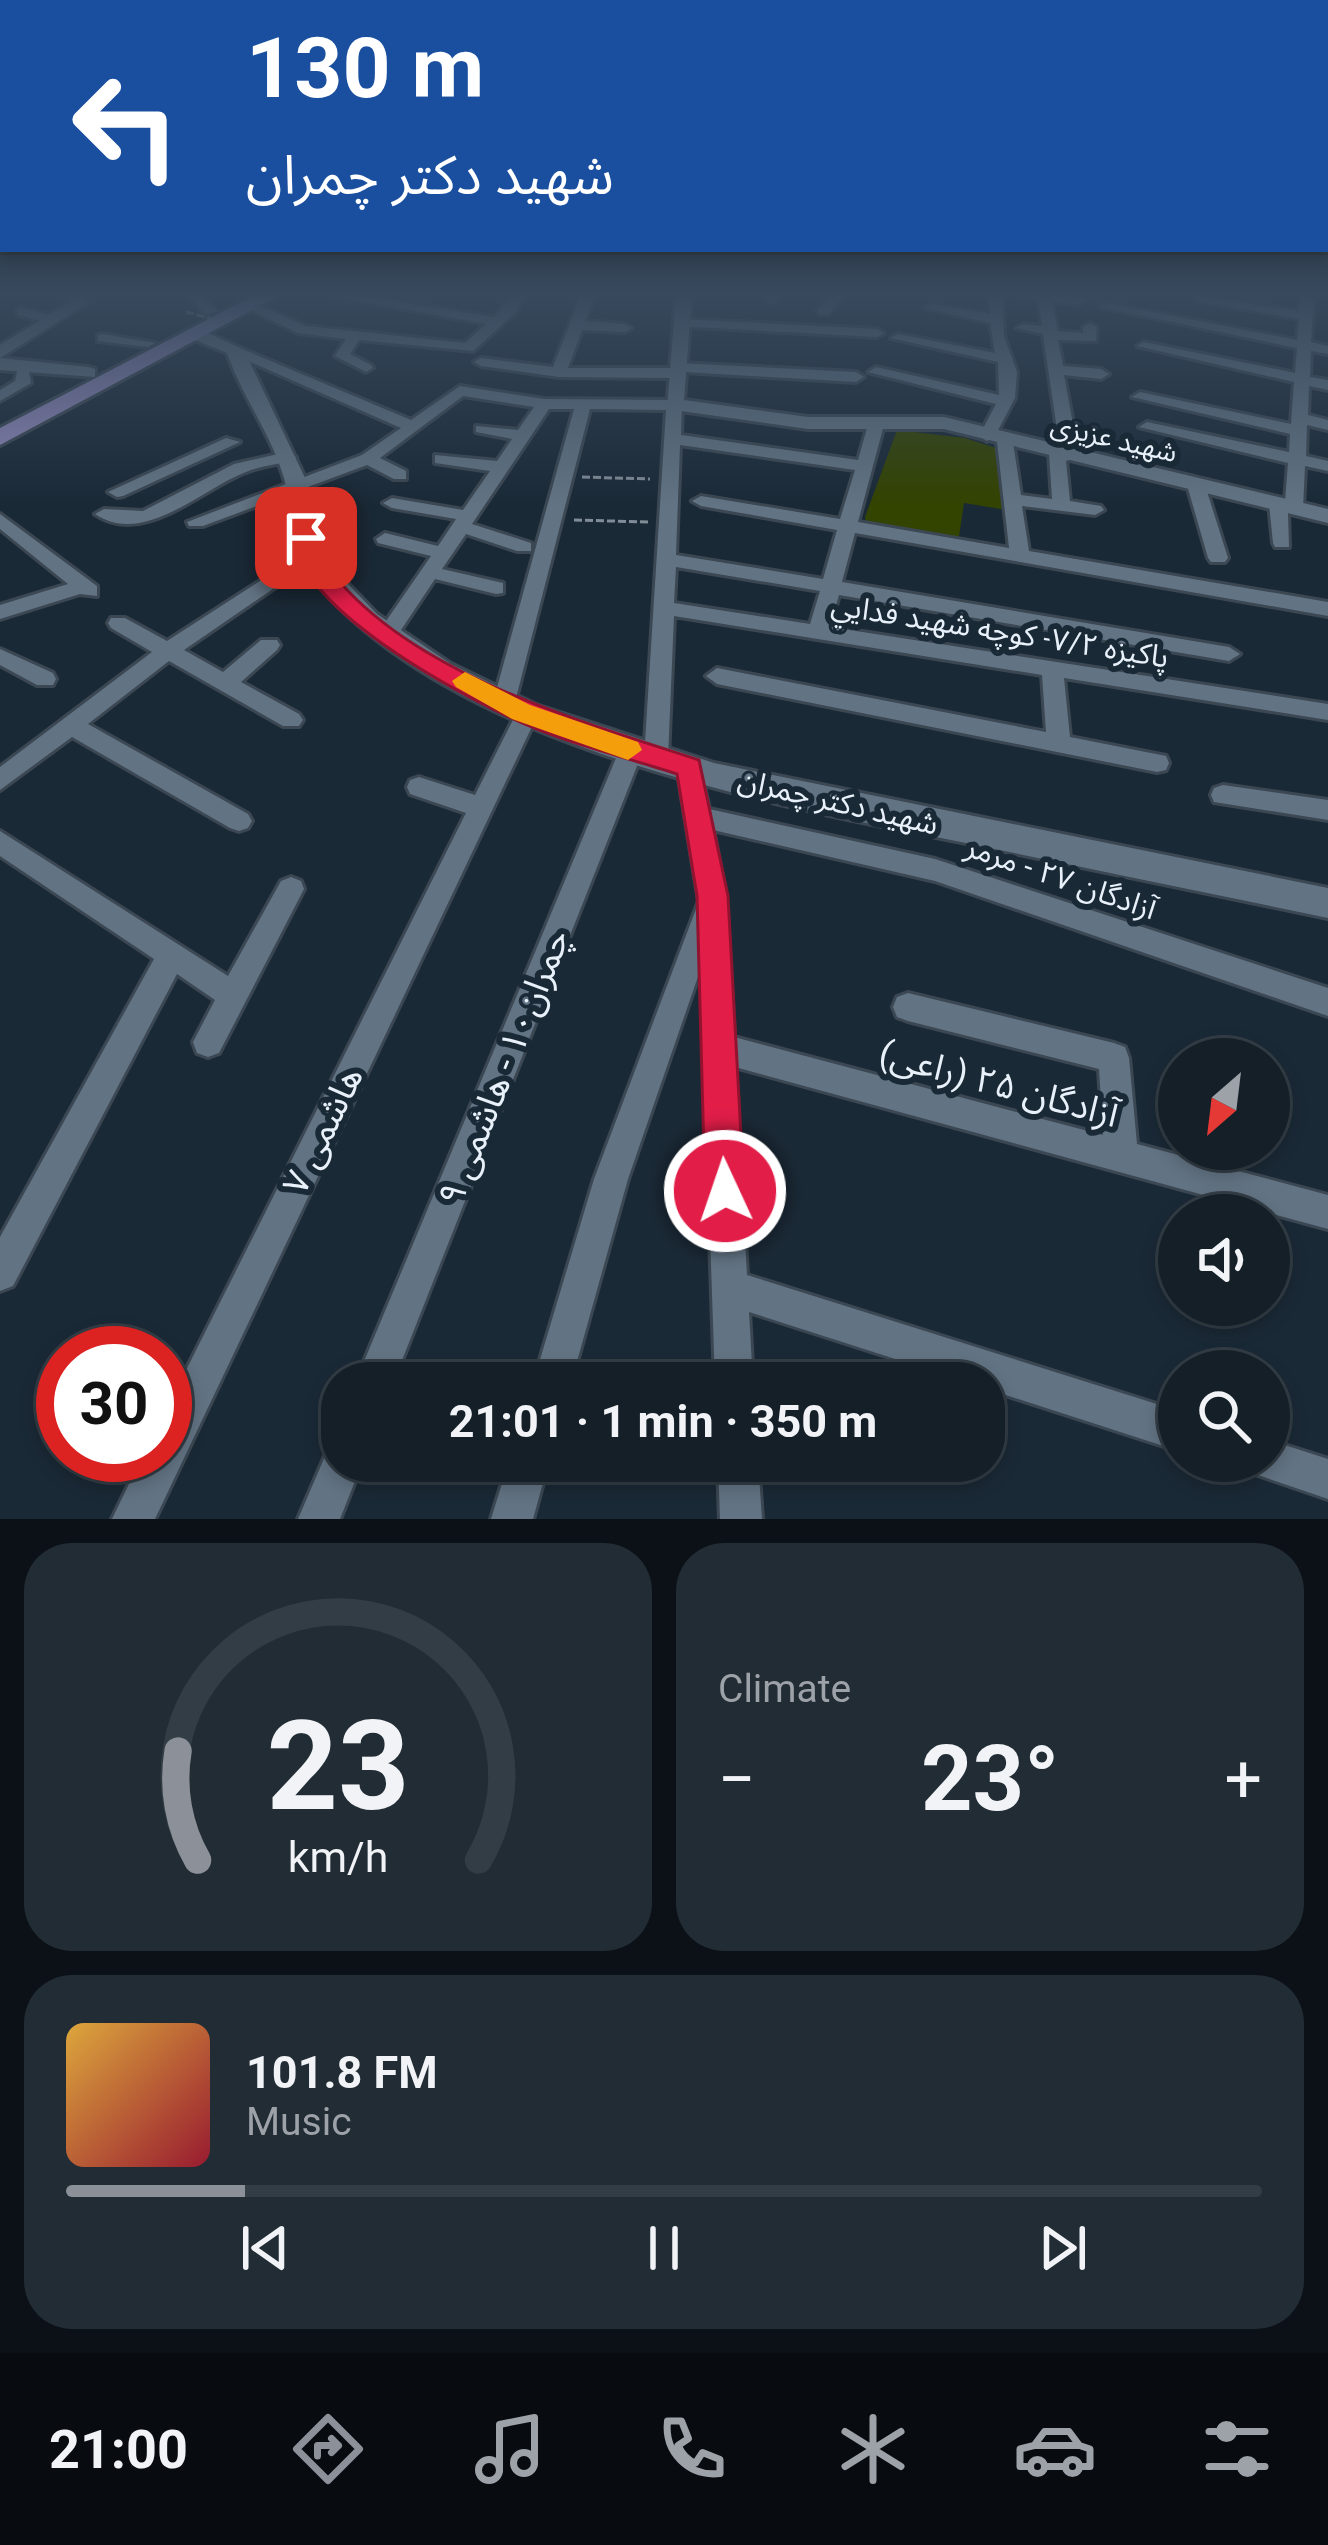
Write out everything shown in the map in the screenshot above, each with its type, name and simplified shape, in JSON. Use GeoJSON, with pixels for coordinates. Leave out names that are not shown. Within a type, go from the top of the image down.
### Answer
{"type":"FeatureCollection","features":[{"type":"Feature","properties":{"kind":"main road"},"geometry":{"type":"LineString","coordinates":[[0,417],[102,366]]}},
{"type":"Feature","properties":{"kind":"main road"},"geometry":{"type":"LineString","coordinates":[[0,438],[128,366]]}},
{"type":"Feature","properties":{"kind":"street"},"geometry":{"type":"LineString","coordinates":[[19,366],[88,373]]}},
{"type":"Feature","properties":{"kind":"street"},"geometry":{"type":"LineString","coordinates":[[0,780],[170,650],[308,556],[298,487],[287,457],[237,366]]}},
{"type":"Feature","properties":{"kind":"street"},"geometry":{"type":"LineString","coordinates":[[295,366],[413,427]]}},
{"type":"Feature","properties":{"kind":"street"},"geometry":{"type":"LineString","coordinates":[[362,366],[366,368]]}},
{"type":"Feature","properties":{"kind":"street"},"geometry":{"type":"LineString","coordinates":[[582,366],[856,377]]}},
{"type":"Feature","properties":{"kind":"street"},"geometry":{"type":"LineString","coordinates":[[196,522],[368,459],[460,391],[544,404],[674,405],[677,366]]}},
{"type":"Feature","properties":{"kind":"street"},"geometry":{"type":"LineString","coordinates":[[1007,366],[1006,401],[996,439],[1020,556]]}},
{"type":"Feature","properties":{"kind":"street"},"geometry":{"type":"LineString","coordinates":[[1057,366],[1061,505]]}},
{"type":"Feature","properties":{"kind":"street"},"geometry":{"type":"LineString","coordinates":[[1236,366],[1328,386]]}},
{"type":"Feature","properties":{"kind":"street"},"geometry":{"type":"LineString","coordinates":[[1282,543],[1297,458],[1303,366]]}},
{"type":"Feature","properties":{"kind":"street"},"geometry":{"type":"LineString","coordinates":[[0,396],[22,382],[23,369]]}},
{"type":"Feature","properties":{"kind":"street"},"geometry":{"type":"LineString","coordinates":[[1058,370],[1101,374]]}},
{"type":"Feature","properties":{"kind":"street"},"geometry":{"type":"LineString","coordinates":[[876,372],[1006,401]]}},
{"type":"Feature","properties":{"kind":"street"},"geometry":{"type":"LineString","coordinates":[[1237,418],[1241,394]]}},
{"type":"Feature","properties":{"kind":"street"},"geometry":{"type":"LineString","coordinates":[[1140,397],[1186,399],[1237,418],[1328,425]]}},
{"type":"Feature","properties":{"kind":"street"},"geometry":{"type":"LineString","coordinates":[[386,637],[544,404]]}},
{"type":"Feature","properties":{"kind":"street","name":"هاشمی ۷"},"geometry":{"type":"LineString","coordinates":[[192,1398],[479,807],[515,708],[553,519],[584,404]]}},
{"type":"Feature","properties":{"kind":"street","name":"شهید عزیزی"},"geometry":{"type":"LineString","coordinates":[[674,405],[808,423],[944,423],[1328,516]]}},
{"type":"Feature","properties":{"kind":"street","name":"چمران۱۰ - هاشمی ۹"},"geometry":{"type":"LineString","coordinates":[[383,1362],[643,754],[664,608],[674,405]]}},
{"type":"Feature","properties":{"kind":"street"},"geometry":{"type":"LineString","coordinates":[[818,633],[877,421]]}},
{"type":"Feature","properties":{"kind":"street"},"geometry":{"type":"LineString","coordinates":[[1147,427],[1328,466]]}},
{"type":"Feature","properties":{"kind":"street"},"geometry":{"type":"LineString","coordinates":[[482,429],[542,452]]}},
{"type":"Feature","properties":{"kind":"street"},"geometry":{"type":"LineString","coordinates":[[672,439],[865,466]]}},
{"type":"Feature","properties":{"kind":"street"},"geometry":{"type":"LineString","coordinates":[[117,492],[232,442]]}},
{"type":"Feature","properties":{"kind":"street"},"geometry":{"type":"LineString","coordinates":[[104,514],[146,517],[222,477],[287,457]]}},
{"type":"Feature","properties":{"kind":"street"},"geometry":{"type":"LineString","coordinates":[[368,459],[400,475]]}},
{"type":"Feature","properties":{"kind":"street"},"geometry":{"type":"LineString","coordinates":[[441,459],[526,479]]}},
{"type":"Feature","properties":{"kind":"street"},"geometry":{"type":"LineString","coordinates":[[192,461],[222,477]]}},
{"type":"Feature","properties":{"kind":"street"},"geometry":{"type":"LineString","coordinates":[[1196,485],[1218,558]]}},
{"type":"Feature","properties":{"kind":"street"},"geometry":{"type":"LineString","coordinates":[[1011,499],[1095,510]]}},
{"type":"Feature","properties":{"kind":"street"},"geometry":{"type":"LineString","coordinates":[[701,501],[1328,609]]}},
{"type":"Feature","properties":{"kind":"street"},"geometry":{"type":"LineString","coordinates":[[392,503],[465,521],[524,547]]}},
{"type":"Feature","properties":{"kind":"street"},"geometry":{"type":"LineString","coordinates":[[0,520],[86,589],[0,612]]}},
{"type":"Feature","properties":{"kind":"street"},"geometry":{"type":"LineString","coordinates":[[0,556],[20,537]]}},
{"type":"Feature","properties":{"kind":"street"},"geometry":{"type":"LineString","coordinates":[[385,539],[443,554]]}},
{"type":"Feature","properties":{"kind":"street","name":"شهید دکتر چمران"},"geometry":{"type":"LineString","coordinates":[[308,556],[363,619],[386,637],[515,708],[643,754],[819,801],[1328,902]]}},
{"type":"Feature","properties":{"kind":"street"},"geometry":{"type":"LineString","coordinates":[[666,559],[1229,654]]}},
{"type":"Feature","properties":{"kind":"street"},"geometry":{"type":"LineString","coordinates":[[430,572],[496,588]]}},
{"type":"Feature","properties":{"kind":"street","name":"پاکیزه ۷/۲- كوچه شهيد فدايي"},"geometry":{"type":"LineString","coordinates":[[664,608],[1328,712]]}},
{"type":"Feature","properties":{"kind":"street"},"geometry":{"type":"LineString","coordinates":[[118,622],[291,720]]}},
{"type":"Feature","properties":{"kind":"street"},"geometry":{"type":"LineString","coordinates":[[225,683],[269,645]]}},
{"type":"Feature","properties":{"kind":"street"},"geometry":{"type":"LineString","coordinates":[[1,657],[46,679]]}},
{"type":"Feature","properties":{"kind":"street"},"geometry":{"type":"LineString","coordinates":[[1052,669],[1059,744]]}},
{"type":"Feature","properties":{"kind":"street"},"geometry":{"type":"LineString","coordinates":[[717,676],[1156,763]]}},
{"type":"Feature","properties":{"kind":"street"},"geometry":{"type":"LineString","coordinates":[[74,727],[239,821]]}},
{"type":"Feature","properties":{"kind":"street"},"geometry":{"type":"LineString","coordinates":[[689,767],[712,896],[733,1362]]}},
{"type":"Feature","properties":{"kind":"street"},"geometry":{"type":"LineString","coordinates":[[419,788],[479,807]]}},
{"type":"Feature","properties":{"kind":"street"},"geometry":{"type":"LineString","coordinates":[[1223,795],[1328,810]]}},
{"type":"Feature","properties":{"kind":"street","name":"آزادگان ۲۷ - مرمر"},"geometry":{"type":"LineString","coordinates":[[699,817],[935,870],[1328,1002]]}},
{"type":"Feature","properties":{"kind":"street"},"geometry":{"type":"LineString","coordinates":[[0,842],[231,994]]}},
{"type":"Feature","properties":{"kind":"street"},"geometry":{"type":"LineString","coordinates":[[208,1042],[290,889]]}},
{"type":"Feature","properties":{"kind":"street"},"geometry":{"type":"LineString","coordinates":[[558,1362],[611,1179],[712,896]]}},
{"type":"Feature","properties":{"kind":"street"},"geometry":{"type":"LineString","coordinates":[[0,1273],[172,955]]}},
{"type":"Feature","properties":{"kind":"street"},"geometry":{"type":"LineString","coordinates":[[908,1007],[1114,1058],[1120,1156]]}},
{"type":"Feature","properties":{"kind":"street","name":"آزادگان ۲۵ (راعی)"},"geometry":{"type":"LineString","coordinates":[[718,1048],[1328,1212]]}},
{"type":"Feature","properties":{"kind":"street"},"geometry":{"type":"LineString","coordinates":[[729,1287],[1158,1424]]}},
{"type":"Feature","properties":{"kind":"street"},"geometry":{"type":"LineString","coordinates":[[1290,1466],[1328,1478]]}},
{"type":"Feature","properties":{"kind":"street","name":"هاشمی ۷"},"geometry":{"type":"LineString","coordinates":[[133,1519],[151,1482]]}},
{"type":"Feature","properties":{"kind":"street"},"geometry":{"type":"LineString","coordinates":[[319,1519],[334,1482]]}},
{"type":"Feature","properties":{"kind":"street"},"geometry":{"type":"LineString","coordinates":[[512,1519],[523,1482]]}},
{"type":"Feature","properties":{"kind":"street"},"geometry":{"type":"LineString","coordinates":[[739,1482],[741,1519]]}},
{"type":"Feature","properties":{"kind":"path"},"geometry":{"type":"LineString","coordinates":[[565,477],[670,479]]}},
{"type":"Feature","properties":{"kind":"path"},"geometry":{"type":"LineString","coordinates":[[553,519],[668,523]]}},
{"type":"Feature","properties":{"kind":"green space"},"geometry":{"type":"Polygon","coordinates":[[[897,430],[965,438],[1002,450],[1007,510],[964,503],[958,543],[866,525],[897,430]]]}},
{"type":"Feature","properties":{"kind":"slow traffic"},"geometry":{"type":"LineString","coordinates":[[465,681],[521,712],[628,750]]}},
{"type":"Feature","properties":{"kind":"route"},"geometry":{"type":"LineString","coordinates":[[306,538],[308,556],[363,619],[386,637],[521,712],[689,767],[712,896],[725,1191]]}}]}
